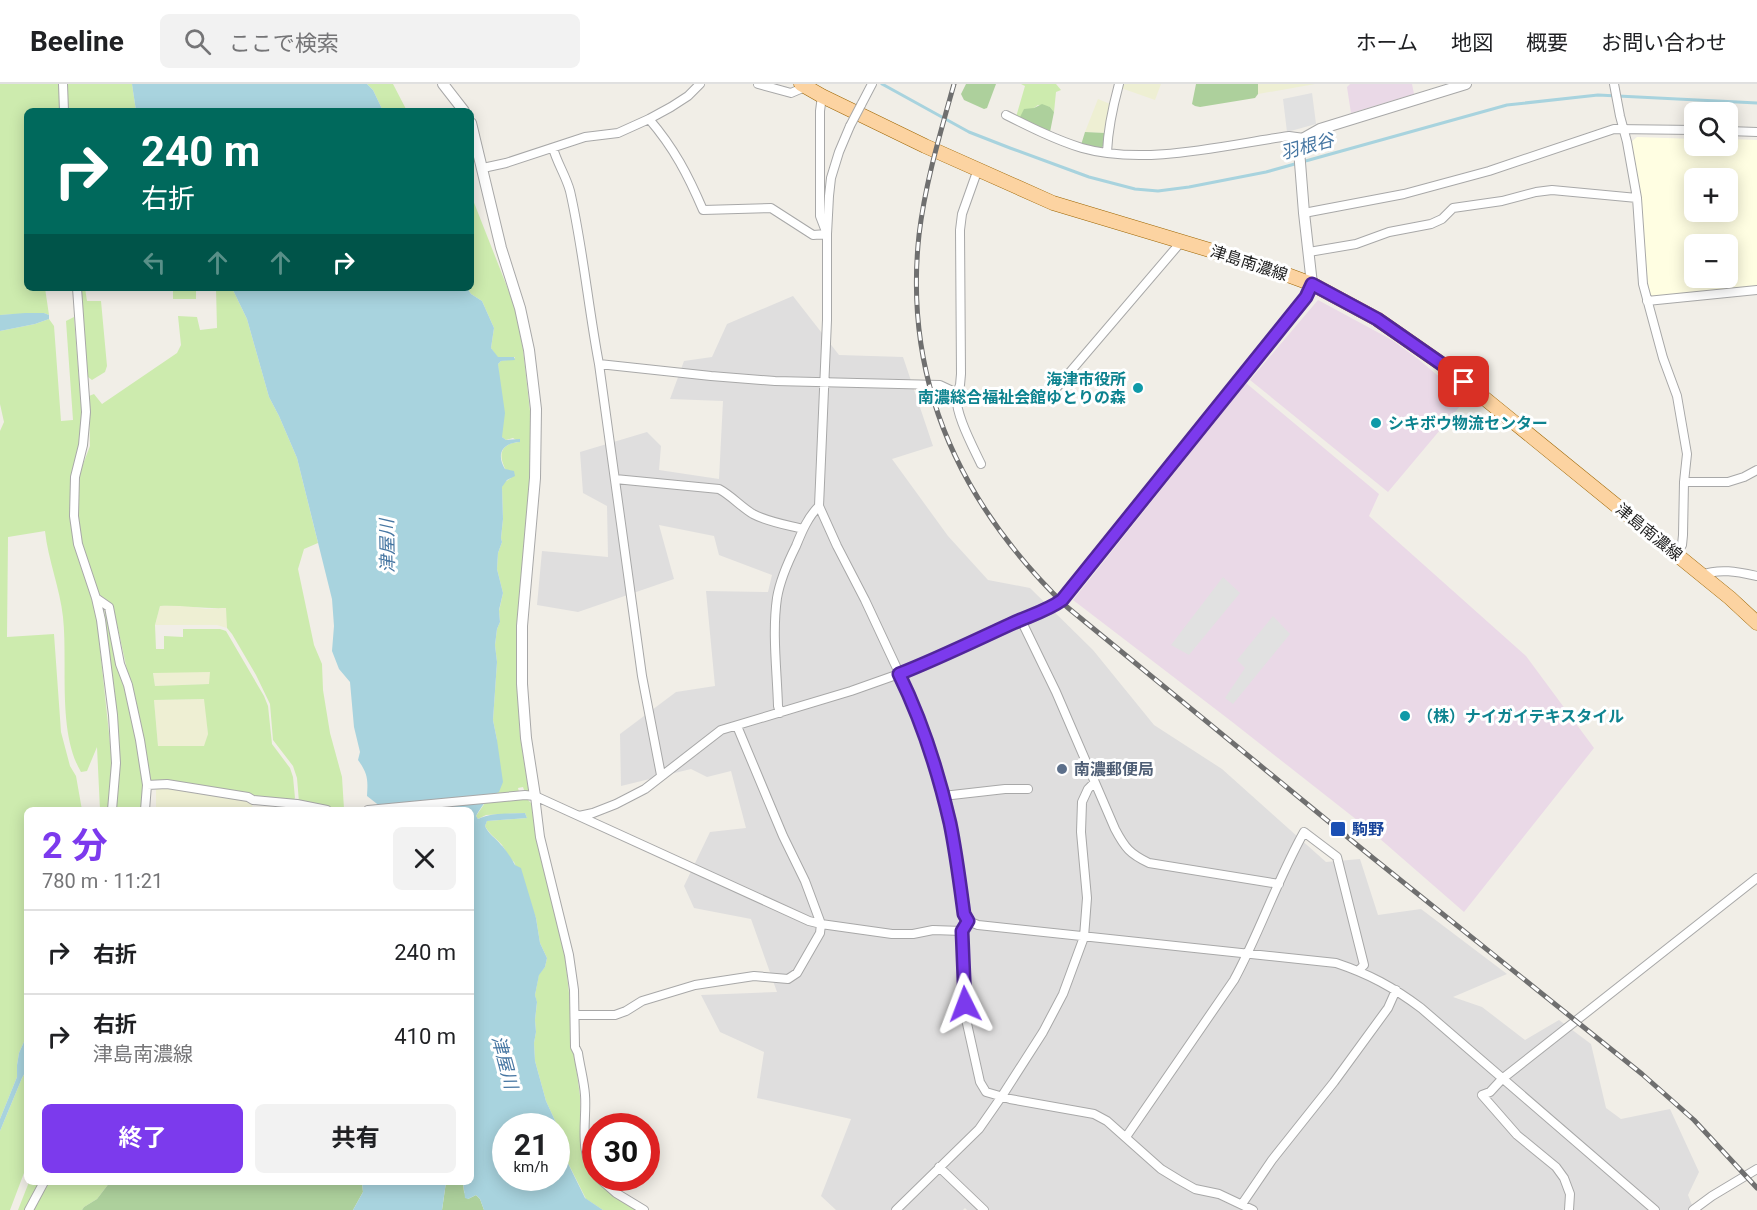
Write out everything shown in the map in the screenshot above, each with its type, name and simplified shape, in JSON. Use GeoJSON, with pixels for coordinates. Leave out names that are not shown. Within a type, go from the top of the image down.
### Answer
{"type":"FeatureCollection","features":[{"type":"Feature","properties":{"kind":"main road","name":"津島南濃線"},"geometry":{"type":"LineString","coordinates":[[803,86],[925,146],[1053,202],[1266,267],[1312,284],[1377,319],[1446,367],[1757,623]]}},
{"type":"Feature","properties":{"kind":"street"},"geometry":{"type":"LineString","coordinates":[[63,84],[64,108]]}},
{"type":"Feature","properties":{"kind":"street"},"geometry":{"type":"LineString","coordinates":[[443,84],[463,108]]}},
{"type":"Feature","properties":{"kind":"street"},"geometry":{"type":"LineString","coordinates":[[483,168],[506,163],[585,137],[618,133],[649,119],[688,96],[700,84]]}},
{"type":"Feature","properties":{"kind":"street"},"geometry":{"type":"LineString","coordinates":[[758,84],[791,93],[803,86]]}},
{"type":"Feature","properties":{"kind":"street"},"geometry":{"type":"LineString","coordinates":[[872,84],[850,126],[831,177],[827,234],[827,320],[819,506],[915,707],[943,795],[964,914],[968,921],[978,925],[1336,963],[1359,970],[1396,990],[1421,1008],[1655,1210]]}},
{"type":"Feature","properties":{"kind":"street"},"geometry":{"type":"LineString","coordinates":[[1107,152],[1112,111],[1119,84]]}},
{"type":"Feature","properties":{"kind":"street"},"geometry":{"type":"LineString","coordinates":[[1006,115],[1083,148],[1125,154],[1172,153],[1288,136],[1304,138],[1320,129],[1466,84]]}},
{"type":"Feature","properties":{"kind":"street"},"geometry":{"type":"LineString","coordinates":[[1614,84],[1637,198],[1643,285],[1663,357],[1677,396],[1687,454],[1682,545],[1676,555]]}},
{"type":"Feature","properties":{"kind":"street"},"geometry":{"type":"LineString","coordinates":[[822,96],[820,216],[827,234]]}},
{"type":"Feature","properties":{"kind":"street"},"geometry":{"type":"LineString","coordinates":[[649,119],[667,139],[688,176],[703,210],[771,208],[813,235],[827,234]]}},
{"type":"Feature","properties":{"kind":"street"},"geometry":{"type":"LineString","coordinates":[[1304,213],[1404,194],[1489,171],[1614,129],[1684,130]]}},
{"type":"Feature","properties":{"kind":"street"},"geometry":{"type":"LineString","coordinates":[[1738,131],[1757,132]]}},
{"type":"Feature","properties":{"kind":"street"},"geometry":{"type":"LineString","coordinates":[[474,134],[501,248],[520,308],[529,350],[536,409],[535,478],[522,626],[522,684],[530,796],[571,967],[574,990],[575,1047],[585,1095],[585,1113]]}},
{"type":"Feature","properties":{"kind":"street"},"geometry":{"type":"LineString","coordinates":[[579,816],[616,804],[645,789],[721,730],[899,674],[945,656],[1052,607],[1067,594],[1306,297],[1312,284],[1299,150],[1304,138]]}},
{"type":"Feature","properties":{"kind":"street"},"geometry":{"type":"LineString","coordinates":[[553,148],[557,163],[569,188],[599,364],[642,676],[662,776]]}},
{"type":"Feature","properties":{"kind":"street"},"geometry":{"type":"LineString","coordinates":[[978,169],[962,214],[960,230],[961,374],[955,400],[981,464]]}},
{"type":"Feature","properties":{"kind":"street"},"geometry":{"type":"LineString","coordinates":[[1310,252],[1356,244],[1389,232],[1431,224],[1442,219],[1453,208],[1502,201],[1536,192],[1552,190],[1637,198]]}},
{"type":"Feature","properties":{"kind":"street"},"geometry":{"type":"LineString","coordinates":[[599,364],[711,376],[825,383],[924,384],[974,396],[1038,401],[1047,399],[1181,242]]}},
{"type":"Feature","properties":{"kind":"street"},"geometry":{"type":"LineString","coordinates":[[1647,301],[1757,290]]}},
{"type":"Feature","properties":{"kind":"street"},"geometry":{"type":"LineString","coordinates":[[77,291],[86,412],[83,445],[75,477],[74,516],[78,544],[101,620],[113,715],[116,763],[112,807]]}},
{"type":"Feature","properties":{"kind":"street"},"geometry":{"type":"LineString","coordinates":[[1684,483],[1728,482],[1757,470]]}},
{"type":"Feature","properties":{"kind":"street"},"geometry":{"type":"LineString","coordinates":[[615,479],[720,489],[730,494],[751,513],[763,519],[803,529]]}},
{"type":"Feature","properties":{"kind":"street"},"geometry":{"type":"LineString","coordinates":[[780,713],[776,632],[777,598],[786,568],[803,529],[819,506]]}},
{"type":"Feature","properties":{"kind":"street"},"geometry":{"type":"LineString","coordinates":[[1701,575],[1713,571],[1757,576]]}},
{"type":"Feature","properties":{"kind":"street"},"geometry":{"type":"LineString","coordinates":[[96,598],[110,607],[120,664],[128,686],[147,785],[145,807]]}},
{"type":"Feature","properties":{"kind":"street"},"geometry":{"type":"LineString","coordinates":[[1021,620],[1056,692],[1094,783],[1123,844],[1133,855],[1149,863],[1279,884]]}},
{"type":"Feature","properties":{"kind":"street"},"geometry":{"type":"LineString","coordinates":[[575,1015],[615,1015],[642,1001],[695,985],[754,976],[788,979],[797,973],[820,933],[821,924],[805,881],[783,836],[737,726]]}},
{"type":"Feature","properties":{"kind":"street"},"geometry":{"type":"LineString","coordinates":[[896,1210],[979,1129],[1043,1032],[1063,994],[1084,937],[1087,898],[1081,832],[1082,802],[1088,789],[1094,783]]}},
{"type":"Feature","properties":{"kind":"street"},"geometry":{"type":"LineString","coordinates":[[147,785],[167,784],[248,797],[253,800],[312,807]]}},
{"type":"Feature","properties":{"kind":"street"},"geometry":{"type":"LineString","coordinates":[[943,795],[1028,789]]}},
{"type":"Feature","properties":{"kind":"street"},"geometry":{"type":"LineString","coordinates":[[403,807],[530,796],[809,921],[892,934],[913,934],[933,930],[962,931]]}},
{"type":"Feature","properties":{"kind":"street"},"geometry":{"type":"LineString","coordinates":[[1126,1137],[1228,988],[1247,955],[1293,851],[1304,832],[1337,857],[1364,965],[1359,970]]}},
{"type":"Feature","properties":{"kind":"street"},"geometry":{"type":"LineString","coordinates":[[1569,1210],[1570,1194],[1564,1178],[1556,1167],[1517,1135],[1482,1095],[1490,1092],[1502,1079],[1757,878]]}},
{"type":"Feature","properties":{"kind":"street"},"geometry":{"type":"LineString","coordinates":[[968,921],[962,931],[966,1018],[980,1082],[986,1092],[1094,1114],[1107,1121],[1161,1169],[1179,1180],[1195,1189],[1219,1194],[1253,1210]]}},
{"type":"Feature","properties":{"kind":"street"},"geometry":{"type":"LineString","coordinates":[[1242,1204],[1272,1160],[1334,1082],[1388,1008],[1396,990]]}},
{"type":"Feature","properties":{"kind":"street"},"geometry":{"type":"LineString","coordinates":[[939,1167],[984,1210]]}},
{"type":"Feature","properties":{"kind":"street"},"geometry":{"type":"LineString","coordinates":[[1693,1210],[1757,1169]]}},
{"type":"Feature","properties":{"kind":"street"},"geometry":{"type":"LineString","coordinates":[[29,1210],[42,1185]]}},
{"type":"Feature","properties":{"kind":"street"},"geometry":{"type":"LineString","coordinates":[[614,1191],[644,1210]]}},
{"type":"Feature","properties":{"kind":"shaded area"},"geometry":{"type":"Polygon","coordinates":[[[1123,84],[1161,84],[1155,100],[1121,88],[1123,84]]]}},
{"type":"Feature","properties":{"kind":"shaded area"},"geometry":{"type":"Polygon","coordinates":[[[1258,84],[1315,84],[1258,94],[1258,84]]]}},
{"type":"Feature","properties":{"kind":"shaded area"},"geometry":{"type":"Polygon","coordinates":[[[1350,84],[1412,84],[1414,94],[1351,113],[1347,87],[1350,84]]]}},
{"type":"Feature","properties":{"kind":"shaded area"},"geometry":{"type":"Polygon","coordinates":[[[1312,93],[1316,124],[1287,132],[1283,99],[1312,93]]]}},
{"type":"Feature","properties":{"kind":"shaded area"},"geometry":{"type":"Polygon","coordinates":[[[1098,99],[1110,104],[1105,133],[1085,132],[1098,99]]]}},
{"type":"Feature","properties":{"kind":"shaded area"},"geometry":{"type":"Polygon","coordinates":[[[1637,137],[1684,139],[1684,156],[1738,156],[1738,139],[1757,140],[1757,287],[1650,298],[1631,142],[1637,137]]]}},
{"type":"Feature","properties":{"kind":"shaded area"},"geometry":{"type":"Polygon","coordinates":[[[793,296],[839,355],[903,357],[933,446],[892,459],[948,536],[988,580],[1030,588],[1093,650],[1154,725],[1222,769],[1326,862],[1360,859],[1378,915],[1421,909],[1507,974],[1453,997],[1482,1007],[1525,1040],[1559,1020],[1591,1044],[1606,1108],[1621,1119],[1670,1109],[1699,1172],[1688,1195],[1694,1210],[967,1210],[965,1208],[963,1210],[836,1210],[821,1196],[851,1119],[757,1098],[764,1052],[720,1032],[701,995],[777,992],[751,919],[694,908],[684,886],[710,832],[746,828],[731,771],[707,777],[691,769],[621,786],[620,734],[676,692],[715,686],[706,591],[768,592],[772,575],[719,555],[714,536],[659,525],[674,579],[578,612],[537,605],[542,551],[608,557],[607,506],[583,493],[580,452],[647,432],[661,446],[659,470],[719,479],[723,401],[670,399],[684,361],[712,357],[727,324],[793,296]]]}},
{"type":"Feature","properties":{"kind":"shaded area"},"geometry":{"type":"Polygon","coordinates":[[[1318,300],[1392,340],[1466,399],[1388,492],[1250,380],[1318,300]]]}},
{"type":"Feature","properties":{"kind":"shaded area"},"geometry":{"type":"Polygon","coordinates":[[[1246,383],[1379,494],[1369,516],[1526,656],[1594,748],[1464,912],[1371,831],[1073,600],[1246,383]]]}},
{"type":"Feature","properties":{"kind":"shaded area"},"geometry":{"type":"Polygon","coordinates":[[[1223,577],[1240,593],[1189,655],[1171,645],[1223,577]]]}},
{"type":"Feature","properties":{"kind":"shaded area"},"geometry":{"type":"Polygon","coordinates":[[[180,605],[206,609],[227,608],[227,628],[217,625],[155,625],[160,606],[180,605]]]}},
{"type":"Feature","properties":{"kind":"shaded area"},"geometry":{"type":"Polygon","coordinates":[[[1273,616],[1290,634],[1233,704],[1225,698],[1245,668],[1237,660],[1273,616]]]}},
{"type":"Feature","properties":{"kind":"shaded area"},"geometry":{"type":"Polygon","coordinates":[[[153,672],[211,672],[210,684],[155,686],[153,672]]]}},
{"type":"Feature","properties":{"kind":"shaded area"},"geometry":{"type":"Polygon","coordinates":[[[205,699],[208,734],[205,746],[158,746],[154,700],[205,699]]]}},
{"type":"Feature","properties":{"kind":"shaded area"},"geometry":{"type":"Polygon","coordinates":[[[156,787],[167,787],[238,796],[252,804],[252,807],[156,807],[156,787]]]}},
{"type":"Feature","properties":{"kind":"green space"},"geometry":{"type":"Polygon","coordinates":[[[0,84],[60,84],[61,108],[24,108],[24,291],[45,291],[49,315],[44,313],[0,315],[0,84]]]}},
{"type":"Feature","properties":{"kind":"green space"},"geometry":{"type":"Polygon","coordinates":[[[66,84],[132,84],[136,108],[67,108],[66,84]]]}},
{"type":"Feature","properties":{"kind":"green space"},"geometry":{"type":"Polygon","coordinates":[[[367,84],[393,84],[405,108],[382,108],[373,90],[367,84]]]}},
{"type":"Feature","properties":{"kind":"green space"},"geometry":{"type":"Polygon","coordinates":[[[966,84],[996,84],[987,108],[984,109],[964,100],[961,94],[966,84]]]}},
{"type":"Feature","properties":{"kind":"green space"},"geometry":{"type":"Polygon","coordinates":[[[1021,84],[1056,84],[1061,90],[1056,92],[1054,112],[1050,107],[1038,105],[1019,119],[1016,117],[1025,86],[1021,84]]]}},
{"type":"Feature","properties":{"kind":"green space"},"geometry":{"type":"Polygon","coordinates":[[[1196,84],[1258,84],[1258,94],[1255,98],[1200,107],[1192,104],[1196,84]]]}},
{"type":"Feature","properties":{"kind":"green space"},"geometry":{"type":"Polygon","coordinates":[[[1042,104],[1050,107],[1054,112],[1050,132],[1019,119],[1024,109],[1042,104]]]}},
{"type":"Feature","properties":{"kind":"green space"},"geometry":{"type":"Polygon","coordinates":[[[1085,132],[1105,133],[1101,149],[1081,145],[1085,132]]]}},
{"type":"Feature","properties":{"kind":"green space"},"geometry":{"type":"Polygon","coordinates":[[[474,203],[515,307],[523,349],[530,411],[530,477],[517,682],[520,736],[529,793],[525,793],[523,787],[518,788],[519,792],[494,794],[497,740],[493,720],[497,662],[495,645],[503,593],[497,569],[498,553],[502,542],[502,487],[503,483],[511,478],[502,461],[502,455],[506,446],[519,442],[513,438],[506,440],[502,437],[498,364],[515,357],[497,357],[491,348],[494,328],[482,301],[469,291],[474,291],[474,203]]]}},
{"type":"Feature","properties":{"kind":"green space"},"geometry":{"type":"Polygon","coordinates":[[[79,291],[85,291],[87,301],[101,301],[107,366],[105,372],[92,380],[88,377],[79,291]]]}},
{"type":"Feature","properties":{"kind":"green space"},"geometry":{"type":"Polygon","coordinates":[[[173,291],[196,291],[196,299],[173,299],[173,291]]]}},
{"type":"Feature","properties":{"kind":"green space"},"geometry":{"type":"Polygon","coordinates":[[[216,291],[233,291],[247,319],[269,397],[297,458],[318,543],[304,549],[298,569],[314,645],[322,664],[323,690],[330,733],[342,777],[344,807],[322,807],[299,802],[297,778],[293,766],[273,740],[270,704],[256,675],[227,628],[226,608],[160,606],[155,625],[156,649],[164,649],[164,636],[183,637],[183,629],[226,631],[264,696],[268,706],[272,744],[290,768],[295,798],[293,801],[255,797],[151,780],[115,615],[111,603],[97,593],[81,544],[77,517],[78,477],[90,446],[89,396],[94,394],[102,404],[177,353],[181,345],[178,316],[197,317],[200,330],[217,328],[216,291]],[[210,672],[153,673],[155,686],[209,684],[210,672]],[[204,699],[154,700],[158,746],[204,746],[208,734],[204,699]]]}},
{"type":"Feature","properties":{"kind":"green space"},"geometry":{"type":"Polygon","coordinates":[[[74,317],[82,416],[79,443],[71,476],[70,514],[74,542],[91,593],[97,620],[112,762],[109,807],[100,807],[97,747],[87,771],[81,772],[69,737],[66,718],[63,617],[45,531],[8,537],[7,637],[54,634],[61,732],[70,766],[76,776],[81,807],[24,807],[24,1042],[19,1053],[17,1077],[0,1119],[0,431],[4,422],[0,404],[0,331],[49,319],[54,326],[61,421],[73,420],[66,321],[74,317]]]}},
{"type":"Feature","properties":{"kind":"green space"},"geometry":{"type":"Polygon","coordinates":[[[104,607],[137,745],[143,785],[141,807],[116,807],[120,763],[104,607]]]}},
{"type":"Feature","properties":{"kind":"green space"},"geometry":{"type":"Polygon","coordinates":[[[525,797],[534,806],[565,957],[571,1011],[571,1042],[580,1096],[582,1191],[570,1167],[570,1113],[552,1113],[535,1061],[537,1003],[535,995],[539,974],[545,967],[547,958],[540,943],[536,918],[514,862],[485,826],[487,821],[527,818],[525,813],[486,815],[478,819],[476,816],[487,800],[525,797]]]}},
{"type":"Feature","properties":{"kind":"green space"},"geometry":{"type":"Polygon","coordinates":[[[24,1074],[24,1173],[10,1210],[0,1210],[0,1131],[24,1074]]]}},
{"type":"Feature","properties":{"kind":"green space"},"geometry":{"type":"Polygon","coordinates":[[[28,1185],[39,1185],[26,1210],[18,1210],[28,1185]]]}},
{"type":"Feature","properties":{"kind":"green space"},"geometry":{"type":"Polygon","coordinates":[[[46,1185],[108,1185],[97,1199],[82,1210],[33,1210],[46,1185]]]}},
{"type":"Feature","properties":{"kind":"green space"},"geometry":{"type":"Polygon","coordinates":[[[108,1185],[362,1185],[363,1192],[353,1210],[82,1210],[97,1199],[108,1185]]]}},
{"type":"Feature","properties":{"kind":"green space"},"geometry":{"type":"Polygon","coordinates":[[[446,1185],[463,1185],[468,1199],[476,1195],[484,1210],[442,1210],[446,1185]]]}},
{"type":"Feature","properties":{"kind":"green space"},"geometry":{"type":"Polygon","coordinates":[[[582,1191],[609,1191],[637,1210],[603,1210],[586,1199],[582,1191]]]}},
{"type":"Feature","properties":{"kind":"water"},"geometry":{"type":"Polygon","coordinates":[[[132,84],[367,84],[373,90],[382,108],[136,108],[132,84]]]}},
{"type":"Feature","properties":{"kind":"water","name":"津屋川"},"geometry":{"type":"Polygon","coordinates":[[[233,291],[469,291],[482,301],[494,328],[491,348],[498,357],[514,357],[515,360],[501,361],[498,364],[505,413],[502,437],[506,440],[520,439],[520,442],[505,447],[501,454],[505,469],[514,471],[515,476],[507,480],[502,487],[502,542],[498,553],[497,569],[503,593],[495,645],[497,662],[493,720],[503,782],[499,792],[483,805],[476,816],[478,819],[495,814],[525,813],[527,818],[487,821],[485,826],[505,849],[515,865],[521,868],[536,918],[540,943],[547,958],[545,967],[539,975],[535,995],[537,1002],[534,1043],[535,1061],[552,1113],[492,1113],[492,1191],[570,1191],[570,1167],[585,1198],[603,1210],[484,1210],[476,1195],[465,1198],[463,1185],[474,1185],[474,807],[381,807],[367,796],[367,777],[358,760],[360,752],[354,727],[350,682],[339,669],[332,651],[334,626],[332,599],[297,458],[269,397],[247,319],[233,291]]]}},
{"type":"Feature","properties":{"kind":"water"},"geometry":{"type":"Polygon","coordinates":[[[44,313],[49,315],[49,319],[0,331],[0,315],[44,313]]]}},
{"type":"Feature","properties":{"kind":"water"},"geometry":{"type":"Polygon","coordinates":[[[24,1042],[24,1074],[0,1131],[0,1119],[17,1077],[19,1053],[24,1042]]]}},
{"type":"Feature","properties":{"kind":"water"},"geometry":{"type":"Polygon","coordinates":[[[362,1185],[446,1185],[442,1210],[353,1210],[363,1192],[362,1185]]]}},
{"type":"Feature","properties":{"kind":"waterway","name":"羽根谷"},"geometry":{"type":"LineString","coordinates":[[882,84],[969,132],[1010,148],[1089,177],[1135,189],[1158,191],[1266,172],[1507,105],[1598,95],[1757,103]]}},
{"type":"Feature","properties":{"kind":"railway"},"geometry":{"type":"LineString","coordinates":[[954,84],[929,178],[919,235],[916,289],[921,341],[931,391],[948,439],[970,484],[997,527],[1030,568],[1067,607],[1373,858],[1642,1074],[1694,1120],[1757,1188]]}},
{"type":"Feature","properties":{"kind":"place","name":"海津市役所 南濃総合福祉会館ゆとりの森"},"geometry":{"type":"Point","coordinates":[1138,388]}},
{"type":"Feature","properties":{"kind":"place","name":"シキボウ物流センター"},"geometry":{"type":"Point","coordinates":[1376,423]}},
{"type":"Feature","properties":{"kind":"place","name":"（株）ナイガイテキスタイル"},"geometry":{"type":"Point","coordinates":[1405,716]}},
{"type":"Feature","properties":{"kind":"place","name":"南濃郵便局"},"geometry":{"type":"Point","coordinates":[1062,769]}},
{"type":"Feature","properties":{"kind":"place","name":"駒野"},"geometry":{"type":"Point","coordinates":[1338,829]}},
{"type":"Feature","properties":{"kind":"route"},"geometry":{"type":"LineString","coordinates":[[965,1004],[962,931],[968,921],[964,914],[950,825],[927,739],[899,674],[945,656],[1052,607],[1062,600],[1306,297],[1312,284],[1377,319],[1464,382]]}}]}
